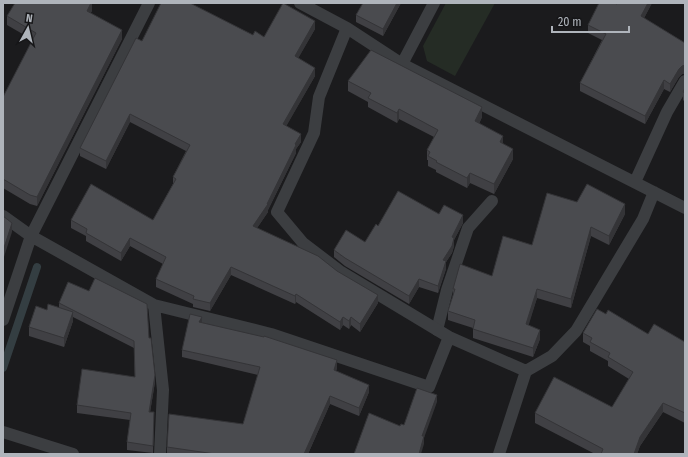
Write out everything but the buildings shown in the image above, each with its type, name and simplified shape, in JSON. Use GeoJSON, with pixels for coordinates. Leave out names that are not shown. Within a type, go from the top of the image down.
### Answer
{"type":"FeatureCollection","features":[{"type":"Feature","properties":{"kind":"street"},"geometry":{"type":"LineString","coordinates":[[3,320],[31,236],[149,3]]}},
{"type":"Feature","properties":{"kind":"street"},"geometry":{"type":"LineString","coordinates":[[300,3],[348,28],[402,64],[685,208]]}},
{"type":"Feature","properties":{"kind":"street"},"geometry":{"type":"LineString","coordinates":[[402,64],[434,3]]}},
{"type":"Feature","properties":{"kind":"street"},"geometry":{"type":"LineString","coordinates":[[348,28],[319,97],[314,133],[277,212],[303,243],[342,272],[449,337],[526,371]]}},
{"type":"Feature","properties":{"kind":"street"},"geometry":{"type":"LineString","coordinates":[[635,182],[667,112],[685,81]]}},
{"type":"Feature","properties":{"kind":"street"},"geometry":{"type":"LineString","coordinates":[[499,454],[526,371],[552,356],[576,331],[643,220],[654,192]]}},
{"type":"Feature","properties":{"kind":"street"},"geometry":{"type":"LineString","coordinates":[[437,330],[468,228],[492,201]]}},
{"type":"Feature","properties":{"kind":"street"},"geometry":{"type":"LineString","coordinates":[[3,216],[31,236],[154,305],[271,334],[429,387],[449,337]]}},
{"type":"Feature","properties":{"kind":"street"},"geometry":{"type":"LineString","coordinates":[[154,305],[163,390],[160,454]]}},
{"type":"Feature","properties":{"kind":"street"},"geometry":{"type":"LineString","coordinates":[[3,432],[73,454]]}},
{"type":"Feature","properties":{"kind":"shaded area"},"geometry":{"type":"Polygon","coordinates":[[[446,3],[495,3],[455,76],[427,61],[423,46],[446,3]]]}},
{"type":"Feature","properties":{"kind":"waterway"},"geometry":{"type":"LineString","coordinates":[[3,368],[37,267]]}}]}
